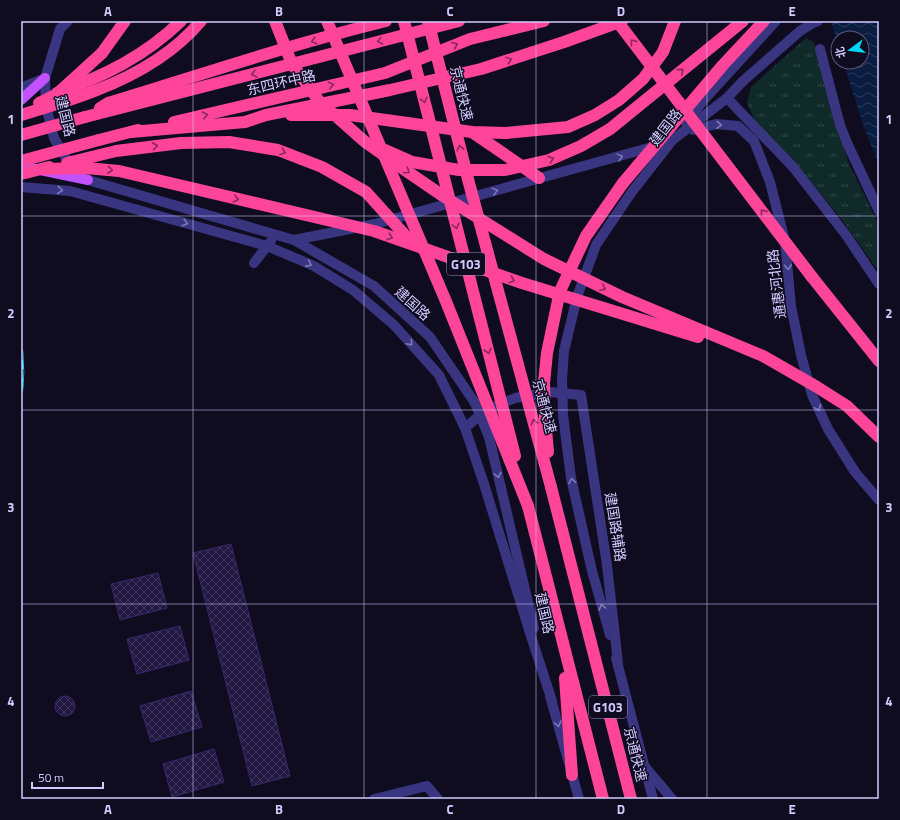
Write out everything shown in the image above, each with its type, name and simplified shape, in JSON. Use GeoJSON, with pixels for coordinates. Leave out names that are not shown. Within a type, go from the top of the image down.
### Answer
{"type":"FeatureCollection","features":[{"type":"Feature","properties":{"kind":"highway"},"geometry":{"type":"LineString","coordinates":[[57,94],[102,53],[125,21]]}},
{"type":"Feature","properties":{"kind":"highway"},"geometry":{"type":"LineString","coordinates":[[21,113],[57,94],[85,83],[130,61],[154,45],[181,21]]}},
{"type":"Feature","properties":{"kind":"highway"},"geometry":{"type":"LineString","coordinates":[[21,113],[97,90],[139,70],[172,50],[201,21]]}},
{"type":"Feature","properties":{"kind":"highway"},"geometry":{"type":"LineString","coordinates":[[275,21],[292,64],[319,101],[364,141],[442,196],[544,259],[622,297],[763,356],[847,406],[879,437]]}},
{"type":"Feature","properties":{"kind":"highway"},"geometry":{"type":"LineString","coordinates":[[327,21],[487,400],[528,506]]}},
{"type":"Feature","properties":{"kind":"highway"},"geometry":{"type":"LineString","coordinates":[[352,30],[374,21]]}},
{"type":"Feature","properties":{"kind":"highway"},"geometry":{"type":"LineString","coordinates":[[85,118],[108,103],[386,21]]}},
{"type":"Feature","properties":{"kind":"highway","name":"G103"},"geometry":{"type":"LineString","coordinates":[[404,21],[603,799]]}},
{"type":"Feature","properties":{"kind":"highway","name":"京通快速"},"geometry":{"type":"LineString","coordinates":[[428,21],[471,191],[551,487],[632,799]]}},
{"type":"Feature","properties":{"kind":"highway","name":"东四环中路"},"geometry":{"type":"LineString","coordinates":[[21,135],[458,21]]}},
{"type":"Feature","properties":{"kind":"highway","name":"东四环中路"},"geometry":{"type":"LineString","coordinates":[[21,161],[131,132],[385,73],[470,39],[544,21]]}},
{"type":"Feature","properties":{"kind":"highway"},"geometry":{"type":"LineString","coordinates":[[617,21],[879,362]]}},
{"type":"Feature","properties":{"kind":"highway"},"geometry":{"type":"LineString","coordinates":[[131,132],[245,122],[266,115],[390,90],[481,69],[622,21]]}},
{"type":"Feature","properties":{"kind":"highway"},"geometry":{"type":"LineString","coordinates":[[266,115],[350,115],[472,132],[506,133],[568,127],[595,115],[619,100],[643,79],[663,52],[676,21]]}},
{"type":"Feature","properties":{"kind":"highway"},"geometry":{"type":"LineString","coordinates":[[364,141],[412,162],[459,170],[505,170],[549,160],[580,146],[610,129],[743,21]]}},
{"type":"Feature","properties":{"kind":"highway"},"geometry":{"type":"LineString","coordinates":[[551,487],[545,418],[544,383],[547,353],[560,290],[586,236],[623,182],[723,65],[764,21]]}},
{"type":"Feature","properties":{"kind":"highway"},"geometry":{"type":"LineString","coordinates":[[472,132],[539,178]]}},
{"type":"Feature","properties":{"kind":"highway"},"geometry":{"type":"LineString","coordinates":[[21,174],[116,151],[182,143],[229,142],[278,150],[322,167],[366,192],[412,242],[445,299]]}},
{"type":"Feature","properties":{"kind":"highway"},"geometry":{"type":"LineString","coordinates":[[43,169],[86,168],[119,171],[374,231],[522,283],[763,356]]}},
{"type":"Feature","properties":{"kind":"highway"},"geometry":{"type":"LineString","coordinates":[[563,647],[572,775]]}},
{"type":"Feature","properties":{"kind":"main road"},"geometry":{"type":"LineString","coordinates":[[21,100],[45,78]]}},
{"type":"Feature","properties":{"kind":"main road"},"geometry":{"type":"LineString","coordinates":[[21,166],[88,180]]}},
{"type":"Feature","properties":{"kind":"street","name":"建国路"},"geometry":{"type":"LineString","coordinates":[[68,21],[60,29],[45,78],[46,106],[54,138],[65,158],[88,180],[294,240],[374,286],[430,337],[475,403],[489,437],[552,701],[579,799]]}},
{"type":"Feature","properties":{"kind":"street","name":"建国路"},"geometry":{"type":"LineString","coordinates":[[653,799],[618,663],[592,571],[571,478],[563,415],[562,380],[564,351],[577,297],[596,245],[631,193],[670,142],[703,101],[776,21]]}},
{"type":"Feature","properties":{"kind":"street"},"geometry":{"type":"LineString","coordinates":[[294,240],[375,224],[670,142],[727,98],[800,31],[816,22]]}},
{"type":"Feature","properties":{"kind":"street"},"geometry":{"type":"LineString","coordinates":[[820,49],[840,125],[879,211]]}},
{"type":"Feature","properties":{"kind":"street"},"geometry":{"type":"LineString","coordinates":[[21,88],[45,78]]}},
{"type":"Feature","properties":{"kind":"street"},"geometry":{"type":"LineString","coordinates":[[727,98],[793,167],[846,235],[879,284]]}},
{"type":"Feature","properties":{"kind":"street","name":"通惠河北路"},"geometry":{"type":"LineString","coordinates":[[670,142],[693,130],[716,124],[738,126],[754,140],[770,182],[785,241],[792,306],[801,355],[812,395],[828,429],[855,472],[879,500]]}},
{"type":"Feature","properties":{"kind":"street"},"geometry":{"type":"LineString","coordinates":[[21,187],[70,191],[267,246],[314,266],[353,290],[394,325],[439,375],[465,428],[552,701]]}},
{"type":"Feature","properties":{"kind":"street"},"geometry":{"type":"LineString","coordinates":[[254,263],[277,235]]}},
{"type":"Feature","properties":{"kind":"street","name":"建国路辅路"},"geometry":{"type":"LineString","coordinates":[[465,428],[486,410],[515,398],[550,392],[581,395],[608,566],[618,663]]}},
{"type":"Feature","properties":{"kind":"street"},"geometry":{"type":"LineString","coordinates":[[644,767],[672,799]]}},
{"type":"Feature","properties":{"kind":"street"},"geometry":{"type":"LineString","coordinates":[[374,799],[428,786],[438,799]]}},
{"type":"Feature","properties":{"kind":"green space"},"geometry":{"type":"Polygon","coordinates":[[[806,38],[814,42],[834,121],[850,166],[879,225],[879,272],[843,221],[800,169],[755,121],[747,103],[751,87],[806,38]]]}},
{"type":"Feature","properties":{"kind":"water"},"geometry":{"type":"Polygon","coordinates":[[[831,21],[879,21],[879,165],[864,127],[846,70],[870,70],[870,30],[834,30],[831,21]]]}},
{"type":"Feature","properties":{"kind":"building"},"geometry":{"type":"Polygon","coordinates":[[[231,544],[290,776],[252,786],[193,553],[231,544]]]}},
{"type":"Feature","properties":{"kind":"building"},"geometry":{"type":"Polygon","coordinates":[[[158,573],[167,608],[120,620],[111,584],[158,573]]]}},
{"type":"Feature","properties":{"kind":"building"},"geometry":{"type":"Polygon","coordinates":[[[180,626],[189,660],[137,674],[127,639],[180,626]]]}},
{"type":"Feature","properties":{"kind":"building"},"geometry":{"type":"Polygon","coordinates":[[[191,691],[202,727],[151,742],[140,706],[191,691]]]}},
{"type":"Feature","properties":{"kind":"building"},"geometry":{"type":"Polygon","coordinates":[[[65,696],[72,699],[75,706],[72,713],[65,716],[58,713],[55,706],[58,699],[65,696]]]}},
{"type":"Feature","properties":{"kind":"building"},"geometry":{"type":"Polygon","coordinates":[[[214,749],[224,782],[172,797],[163,764],[214,749]]]}},
{"type":"Feature","properties":{"kind":"railway"},"geometry":{"type":"LineString","coordinates":[[21,351],[21,390]]}}]}
